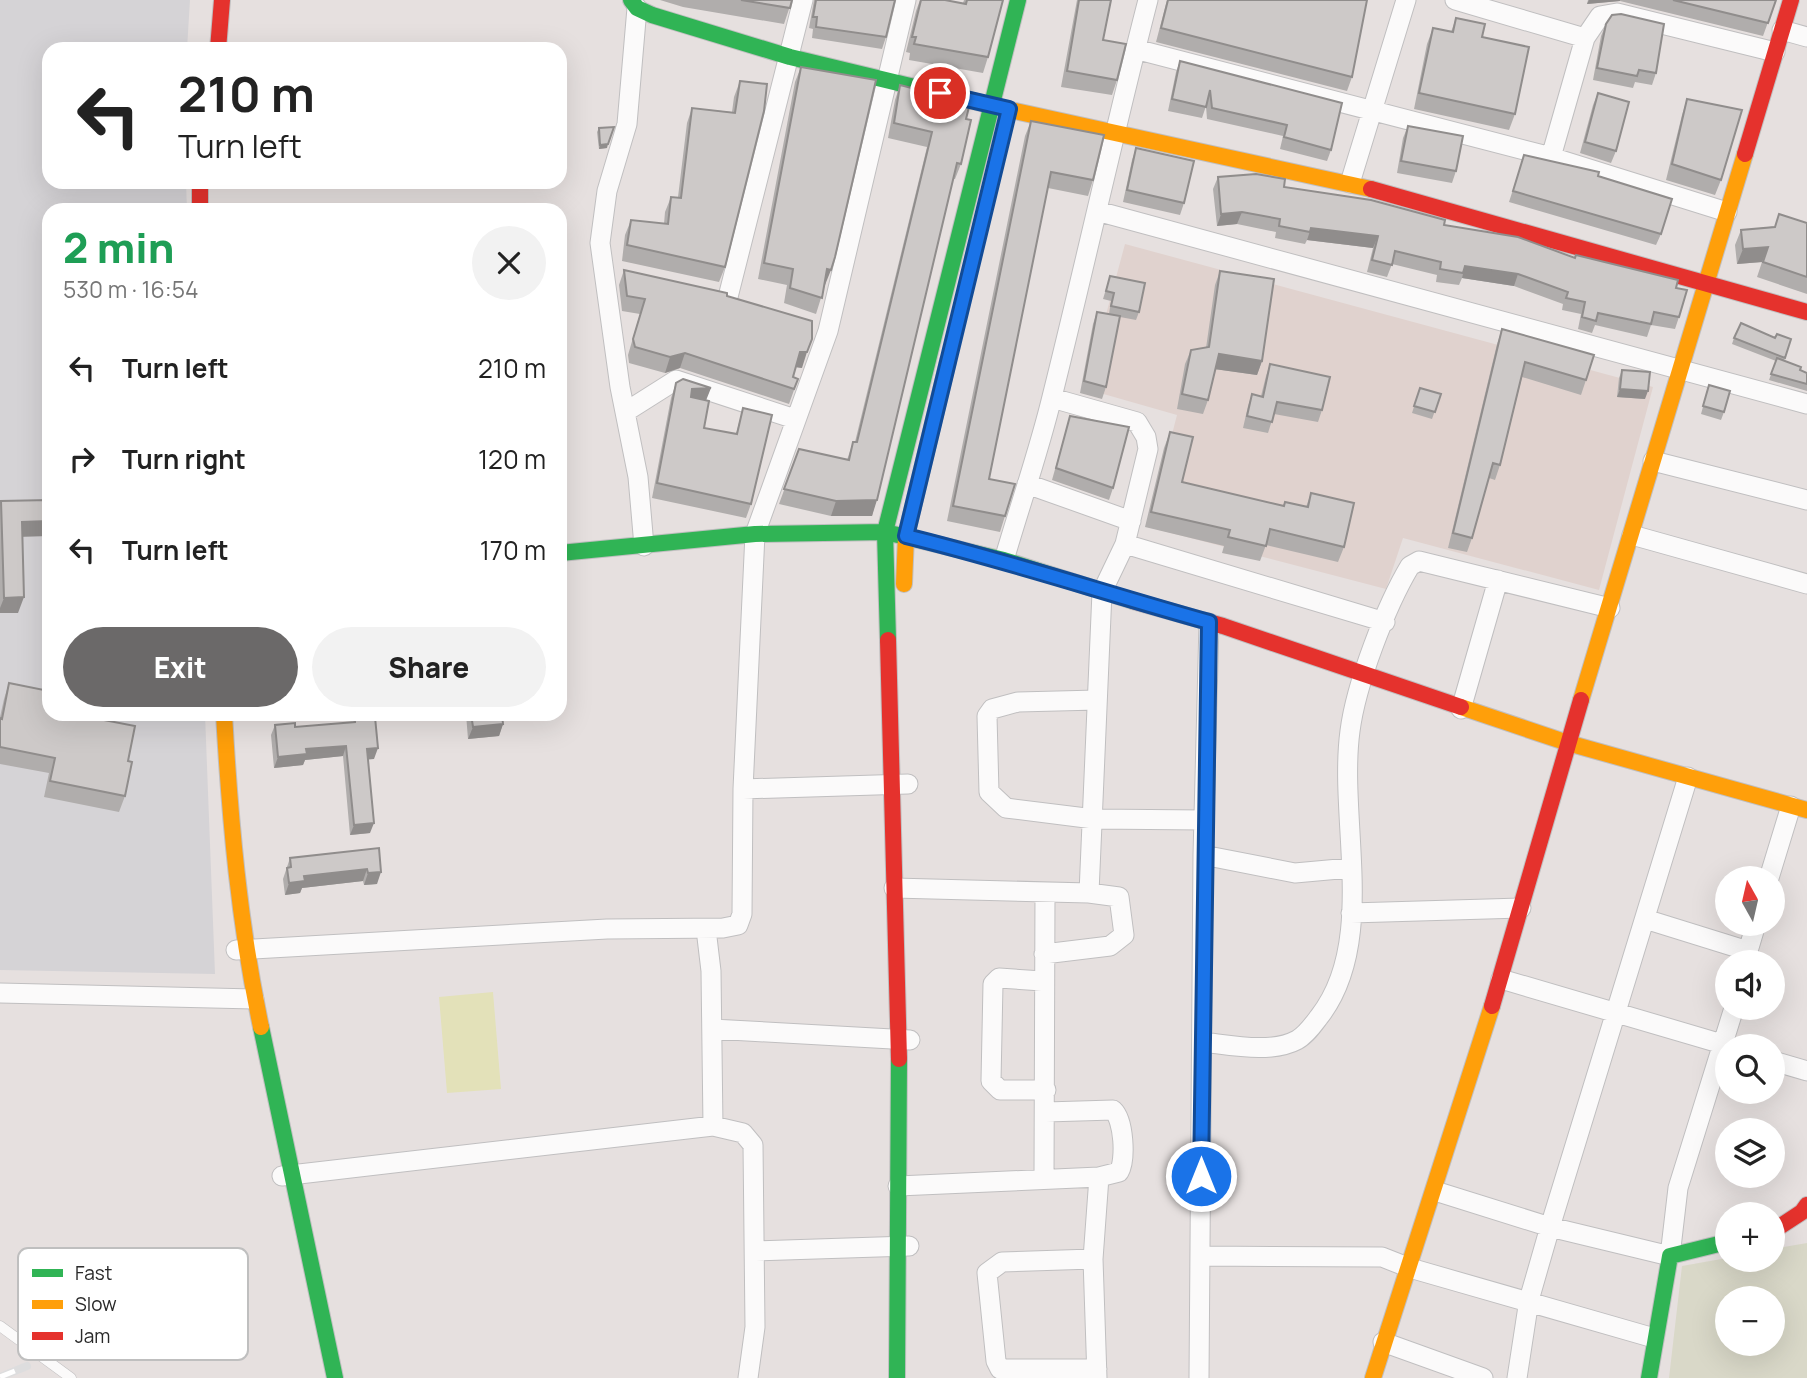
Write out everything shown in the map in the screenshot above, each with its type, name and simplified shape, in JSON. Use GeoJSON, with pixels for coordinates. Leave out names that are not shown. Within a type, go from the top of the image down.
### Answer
{"type":"FeatureCollection","features":[{"type":"Feature","properties":{"kind":"street"},"geometry":{"type":"LineString","coordinates":[[208,42],[211,0]]}},
{"type":"Feature","properties":{"kind":"street"},"geometry":{"type":"LineString","coordinates":[[219,42],[222,0]]}},
{"type":"Feature","properties":{"kind":"street"},"geometry":{"type":"LineString","coordinates":[[704,292],[735,299],[803,0]]}},
{"type":"Feature","properties":{"kind":"street"},"geometry":{"type":"LineString","coordinates":[[238,949],[607,929],[706,929],[734,927],[742,918],[743,789],[755,534],[795,419],[822,328],[906,0]]}},
{"type":"Feature","properties":{"kind":"street"},"geometry":{"type":"LineString","coordinates":[[910,1378],[904,1246],[908,895],[885,533],[1005,109],[1018,0]]}},
{"type":"Feature","properties":{"kind":"street"},"geometry":{"type":"LineString","coordinates":[[1023,49],[1035,0]]}},
{"type":"Feature","properties":{"kind":"street"},"geometry":{"type":"LineString","coordinates":[[1004,559],[1052,398],[1097,211],[1113,130],[1147,0]]}},
{"type":"Feature","properties":{"kind":"street"},"geometry":{"type":"LineString","coordinates":[[1350,183],[1406,0]]}},
{"type":"Feature","properties":{"kind":"street"},"geometry":{"type":"LineString","coordinates":[[1455,0],[1585,38]]}},
{"type":"Feature","properties":{"kind":"street"},"geometry":{"type":"LineString","coordinates":[[1373,1378],[1435,1191],[1500,979],[1791,0]]}},
{"type":"Feature","properties":{"kind":"street"},"geometry":{"type":"LineString","coordinates":[[644,546],[638,477],[615,355],[601,227],[627,124],[634,4],[674,23],[790,57],[1005,109],[1113,130],[1350,183],[1709,282],[1807,313]]}},
{"type":"Feature","properties":{"kind":"street"},"geometry":{"type":"LineString","coordinates":[[1551,157],[1585,38],[1600,16],[1641,9],[1775,52]]}},
{"type":"Feature","properties":{"kind":"street"},"geometry":{"type":"LineString","coordinates":[[1782,30],[1807,37]]}},
{"type":"Feature","properties":{"kind":"street"},"geometry":{"type":"LineString","coordinates":[[1135,49],[1551,157],[1727,212]]}},
{"type":"Feature","properties":{"kind":"street"},"geometry":{"type":"LineString","coordinates":[[1097,211],[1807,404]]}},
{"type":"Feature","properties":{"kind":"street"},"geometry":{"type":"LineString","coordinates":[[606,270],[630,275]]}},
{"type":"Feature","properties":{"kind":"street"},"geometry":{"type":"LineString","coordinates":[[910,837],[899,785],[906,536],[951,349]]}},
{"type":"Feature","properties":{"kind":"street"},"geometry":{"type":"LineString","coordinates":[[627,411],[676,380],[795,419]]}},
{"type":"Feature","properties":{"kind":"street"},"geometry":{"type":"LineString","coordinates":[[1052,398],[1137,422],[1148,449],[1125,544],[1102,593],[1089,893]]}},
{"type":"Feature","properties":{"kind":"street"},"geometry":{"type":"LineString","coordinates":[[1653,461],[1807,500]]}},
{"type":"Feature","properties":{"kind":"street"},"geometry":{"type":"LineString","coordinates":[[1027,484],[1130,521]]}},
{"type":"Feature","properties":{"kind":"street"},"geometry":{"type":"LineString","coordinates":[[567,552],[755,534],[885,533],[1004,559],[1102,593],[1209,622],[1568,743],[1799,808],[1774,866]]}},
{"type":"Feature","properties":{"kind":"street"},"geometry":{"type":"LineString","coordinates":[[1632,535],[1807,583]]}},
{"type":"Feature","properties":{"kind":"street"},"geometry":{"type":"LineString","coordinates":[[1125,544],[1385,622]]}},
{"type":"Feature","properties":{"kind":"street"},"geometry":{"type":"LineString","coordinates":[[1202,1042],[1278,1046],[1298,1040],[1329,1004],[1345,967],[1351,913],[1350,732],[1363,676],[1404,575],[1415,562],[1610,608]]}},
{"type":"Feature","properties":{"kind":"street"},"geometry":{"type":"LineString","coordinates":[[1461,709],[1498,580]]}},
{"type":"Feature","properties":{"kind":"street"},"geometry":{"type":"LineString","coordinates":[[1199,1378],[1203,855],[1209,622]]}},
{"type":"Feature","properties":{"kind":"street"},"geometry":{"type":"LineString","coordinates":[[1097,700],[1018,702],[1000,705],[987,716],[989,792],[993,799],[1006,808],[1094,819],[1204,820]]}},
{"type":"Feature","properties":{"kind":"street"},"geometry":{"type":"LineString","coordinates":[[215,721],[244,1008],[335,1378]]}},
{"type":"Feature","properties":{"kind":"street"},"geometry":{"type":"LineString","coordinates":[[225,721],[238,949]]}},
{"type":"Feature","properties":{"kind":"street"},"geometry":{"type":"LineString","coordinates":[[1517,1378],[1529,1300],[1688,777]]}},
{"type":"Feature","properties":{"kind":"street"},"geometry":{"type":"LineString","coordinates":[[743,789],[899,785]]}},
{"type":"Feature","properties":{"kind":"street"},"geometry":{"type":"LineString","coordinates":[[1203,855],[1295,873],[1350,868]]}},
{"type":"Feature","properties":{"kind":"street"},"geometry":{"type":"LineString","coordinates":[[1044,1178],[1046,1090],[1042,981],[1045,893]]}},
{"type":"Feature","properties":{"kind":"street"},"geometry":{"type":"LineString","coordinates":[[908,895],[1089,893],[1115,894],[1121,900],[1122,939],[1110,946],[1044,954]]}},
{"type":"Feature","properties":{"kind":"street"},"geometry":{"type":"LineString","coordinates":[[905,1040],[908,895]]}},
{"type":"Feature","properties":{"kind":"street"},"geometry":{"type":"LineString","coordinates":[[1351,913],[1521,908]]}},
{"type":"Feature","properties":{"kind":"street"},"geometry":{"type":"LineString","coordinates":[[1644,919],[1727,950]]}},
{"type":"Feature","properties":{"kind":"street"},"geometry":{"type":"LineString","coordinates":[[706,929],[711,971],[713,1126]]}},
{"type":"Feature","properties":{"kind":"street"},"geometry":{"type":"LineString","coordinates":[[1042,981],[999,978],[993,984],[991,1081],[1000,1090],[1046,1090]]}},
{"type":"Feature","properties":{"kind":"street"},"geometry":{"type":"LineString","coordinates":[[1500,979],[1715,1042]]}},
{"type":"Feature","properties":{"kind":"street"},"geometry":{"type":"LineString","coordinates":[[0,993],[244,1008]]}},
{"type":"Feature","properties":{"kind":"street"},"geometry":{"type":"LineString","coordinates":[[244,1008],[284,1176],[320,1378]]}},
{"type":"Feature","properties":{"kind":"street"},"geometry":{"type":"LineString","coordinates":[[712,1029],[905,1040]]}},
{"type":"Feature","properties":{"kind":"street"},"geometry":{"type":"LineString","coordinates":[[1785,1064],[1807,1072]]}},
{"type":"Feature","properties":{"kind":"street"},"geometry":{"type":"LineString","coordinates":[[1649,1378],[1654,1338],[1671,1256],[1678,1188],[1715,1081]]}},
{"type":"Feature","properties":{"kind":"street"},"geometry":{"type":"LineString","coordinates":[[904,1186],[1115,1175],[1123,1163],[1118,1114],[1108,1108],[1046,1112]]}},
{"type":"Feature","properties":{"kind":"street"},"geometry":{"type":"LineString","coordinates":[[284,1176],[713,1126],[737,1130],[751,1140],[756,1251],[755,1327],[748,1378]]}},
{"type":"Feature","properties":{"kind":"street"},"geometry":{"type":"LineString","coordinates":[[1093,1259],[1002,1262],[987,1273],[996,1361],[1000,1369],[1097,1373],[1093,1259],[1099,1177]]}},
{"type":"Feature","properties":{"kind":"street"},"geometry":{"type":"LineString","coordinates":[[1435,1191],[1550,1227],[1671,1256],[1715,1245]]}},
{"type":"Feature","properties":{"kind":"street"},"geometry":{"type":"LineString","coordinates":[[1785,1223],[1802,1212],[1807,1205]]}},
{"type":"Feature","properties":{"kind":"street"},"geometry":{"type":"LineString","coordinates":[[756,1251],[904,1246]]}},
{"type":"Feature","properties":{"kind":"street"},"geometry":{"type":"LineString","coordinates":[[897,1378],[904,1246]]}},
{"type":"Feature","properties":{"kind":"street"},"geometry":{"type":"LineString","coordinates":[[1200,1256],[1374,1256],[1392,1259],[1410,1268],[1654,1338]]}},
{"type":"Feature","properties":{"kind":"street"},"geometry":{"type":"LineString","coordinates":[[1383,1342],[1483,1378]]}},
{"type":"Feature","properties":{"kind":"lane"},"geometry":{"type":"LineString","coordinates":[[0,1326],[18,1339]]}},
{"type":"Feature","properties":{"kind":"lane"},"geometry":{"type":"LineString","coordinates":[[46,1360],[71,1378]]}},
{"type":"Feature","properties":{"kind":"shaded area"},"geometry":{"type":"Polygon","coordinates":[[[0,0],[190,0],[187,42],[42,42],[42,189],[186,189],[187,203],[42,203],[42,721],[205,721],[215,974],[0,970],[0,0]]]}},
{"type":"Feature","properties":{"kind":"shaded area"},"geometry":{"type":"Polygon","coordinates":[[[1125,244],[1653,387],[1599,590],[1403,538],[1386,589],[1148,527],[1177,415],[1086,389],[1125,244]]]}},
{"type":"Feature","properties":{"kind":"shaded area"},"geometry":{"type":"Polygon","coordinates":[[[493,992],[501,1089],[447,1093],[439,997],[493,992]]]}},
{"type":"Feature","properties":{"kind":"shaded area"},"geometry":{"type":"Polygon","coordinates":[[[1807,1243],[1807,1378],[1669,1378],[1682,1266],[1715,1260],[1715,1272],[1785,1272],[1785,1247],[1807,1243]]]}},
{"type":"Feature","properties":{"kind":"building"},"geometry":{"type":"Polygon","coordinates":[[[741,0],[792,0],[790,8],[741,0]]]}},
{"type":"Feature","properties":{"kind":"building"},"geometry":{"type":"Polygon","coordinates":[[[816,0],[895,0],[886,37],[816,27],[817,17],[813,17],[816,0]]]}},
{"type":"Feature","properties":{"kind":"building"},"geometry":{"type":"Polygon","coordinates":[[[921,0],[945,0],[966,4],[967,0],[1003,0],[988,57],[914,44],[916,37],[912,37],[921,0]]]}},
{"type":"Feature","properties":{"kind":"building"},"geometry":{"type":"Polygon","coordinates":[[[1079,0],[1111,0],[1103,40],[1126,44],[1117,80],[1067,71],[1079,0]]]}},
{"type":"Feature","properties":{"kind":"building"},"geometry":{"type":"Polygon","coordinates":[[[1168,0],[1367,0],[1352,77],[1161,28],[1168,0]]]}},
{"type":"Feature","properties":{"kind":"building"},"geometry":{"type":"Polygon","coordinates":[[[1673,0],[1776,0],[1768,23],[1673,0]]]}},
{"type":"Feature","properties":{"kind":"building"},"geometry":{"type":"Polygon","coordinates":[[[1621,14],[1664,24],[1656,73],[1639,70],[1637,76],[1597,68],[1606,24],[1612,15],[1621,14]]]}},
{"type":"Feature","properties":{"kind":"building"},"geometry":{"type":"Polygon","coordinates":[[[1456,18],[1485,24],[1482,37],[1529,47],[1515,114],[1419,93],[1433,28],[1453,32],[1456,18]]]}},
{"type":"Feature","properties":{"kind":"building"},"geometry":{"type":"Polygon","coordinates":[[[1180,61],[1342,103],[1331,150],[1284,137],[1287,125],[1212,108],[1210,90],[1206,107],[1172,99],[1180,61]]]}},
{"type":"Feature","properties":{"kind":"building"},"geometry":{"type":"Polygon","coordinates":[[[801,67],[876,80],[835,257],[831,270],[827,269],[822,298],[790,288],[793,269],[764,263],[801,67]]]}},
{"type":"Feature","properties":{"kind":"building"},"geometry":{"type":"Polygon","coordinates":[[[740,81],[767,84],[764,111],[725,267],[627,245],[631,220],[668,224],[671,197],[681,198],[692,108],[735,113],[740,81]]]}},
{"type":"Feature","properties":{"kind":"building"},"geometry":{"type":"Polygon","coordinates":[[[900,85],[970,103],[966,119],[971,120],[961,164],[957,163],[877,500],[836,501],[784,489],[799,449],[849,460],[853,442],[857,442],[932,132],[894,123],[900,85]]]}},
{"type":"Feature","properties":{"kind":"building"},"geometry":{"type":"Polygon","coordinates":[[[1598,93],[1629,102],[1616,151],[1585,142],[1598,93]]]}},
{"type":"Feature","properties":{"kind":"building"},"geometry":{"type":"Polygon","coordinates":[[[1687,99],[1742,110],[1721,180],[1672,164],[1687,99]]]}},
{"type":"Feature","properties":{"kind":"building"},"geometry":{"type":"Polygon","coordinates":[[[1031,121],[1104,135],[1093,180],[1051,172],[989,479],[1015,484],[1005,516],[953,506],[1031,121]]]}},
{"type":"Feature","properties":{"kind":"building"},"geometry":{"type":"Polygon","coordinates":[[[1408,126],[1463,136],[1456,171],[1401,161],[1408,126]]]}},
{"type":"Feature","properties":{"kind":"building"},"geometry":{"type":"Polygon","coordinates":[[[614,127],[608,144],[600,145],[599,128],[614,127]]]}},
{"type":"Feature","properties":{"kind":"building"},"geometry":{"type":"Polygon","coordinates":[[[1136,148],[1194,161],[1184,203],[1127,190],[1136,148]]]}},
{"type":"Feature","properties":{"kind":"building"},"geometry":{"type":"Polygon","coordinates":[[[1524,155],[1599,172],[1598,176],[1672,199],[1661,234],[1513,191],[1524,155]]]}},
{"type":"Feature","properties":{"kind":"building"},"geometry":{"type":"Polygon","coordinates":[[[1256,174],[1285,179],[1284,187],[1371,200],[1445,220],[1444,225],[1518,237],[1575,258],[1576,255],[1678,280],[1676,288],[1687,290],[1679,317],[1654,312],[1651,324],[1598,313],[1596,321],[1582,317],[1585,302],[1566,298],[1568,292],[1518,274],[1465,266],[1463,273],[1440,269],[1441,262],[1395,251],[1392,265],[1372,260],[1378,236],[1311,228],[1310,232],[1279,226],[1280,219],[1242,212],[1221,214],[1218,177],[1256,174]]]}},
{"type":"Feature","properties":{"kind":"building"},"geometry":{"type":"Polygon","coordinates":[[[1779,214],[1807,223],[1807,277],[1763,262],[1768,247],[1743,249],[1741,230],[1775,227],[1779,214]]]}},
{"type":"Feature","properties":{"kind":"building"},"geometry":{"type":"Polygon","coordinates":[[[624,270],[727,293],[727,296],[812,321],[812,339],[807,352],[800,352],[793,377],[798,379],[794,389],[685,353],[670,357],[635,347],[633,339],[645,299],[627,296],[624,270]]]}},
{"type":"Feature","properties":{"kind":"building"},"geometry":{"type":"Polygon","coordinates":[[[1220,271],[1274,279],[1262,361],[1219,354],[1208,400],[1182,394],[1191,350],[1209,347],[1220,271]]]}},
{"type":"Feature","properties":{"kind":"building"},"geometry":{"type":"Polygon","coordinates":[[[1110,276],[1145,283],[1139,312],[1111,306],[1114,293],[1106,291],[1110,276]]]}},
{"type":"Feature","properties":{"kind":"building"},"geometry":{"type":"Polygon","coordinates":[[[1097,312],[1120,316],[1106,387],[1084,381],[1097,312]]]}},
{"type":"Feature","properties":{"kind":"building"},"geometry":{"type":"Polygon","coordinates":[[[1741,323],[1775,338],[1777,334],[1791,339],[1785,358],[1734,338],[1741,323]]]}},
{"type":"Feature","properties":{"kind":"building"},"geometry":{"type":"Polygon","coordinates":[[[1502,329],[1594,355],[1586,380],[1525,362],[1500,465],[1493,463],[1472,538],[1453,533],[1502,329]]]}},
{"type":"Feature","properties":{"kind":"building"},"geometry":{"type":"Polygon","coordinates":[[[1777,358],[1801,367],[1800,370],[1807,373],[1807,384],[1771,374],[1777,358]]]}},
{"type":"Feature","properties":{"kind":"building"},"geometry":{"type":"Polygon","coordinates":[[[1270,364],[1330,377],[1322,410],[1277,402],[1272,422],[1247,416],[1252,394],[1263,397],[1270,364]]]}},
{"type":"Feature","properties":{"kind":"building"},"geometry":{"type":"Polygon","coordinates":[[[1622,370],[1650,372],[1648,391],[1620,389],[1622,370]]]}},
{"type":"Feature","properties":{"kind":"building"},"geometry":{"type":"Polygon","coordinates":[[[683,379],[711,388],[692,389],[691,397],[709,401],[704,428],[737,434],[743,408],[772,415],[751,504],[657,483],[676,383],[683,379]]]}},
{"type":"Feature","properties":{"kind":"building"},"geometry":{"type":"Polygon","coordinates":[[[1709,385],[1730,391],[1724,412],[1703,406],[1709,385]]]}},
{"type":"Feature","properties":{"kind":"building"},"geometry":{"type":"Polygon","coordinates":[[[1420,388],[1441,394],[1435,412],[1414,406],[1420,388]]]}},
{"type":"Feature","properties":{"kind":"building"},"geometry":{"type":"Polygon","coordinates":[[[1070,416],[1129,427],[1113,488],[1056,468],[1070,416]]]}},
{"type":"Feature","properties":{"kind":"building"},"geometry":{"type":"Polygon","coordinates":[[[1170,432],[1193,437],[1182,482],[1284,506],[1285,502],[1308,507],[1311,493],[1354,503],[1344,547],[1270,529],[1266,546],[1228,537],[1230,530],[1151,512],[1170,432]]]}},
{"type":"Feature","properties":{"kind":"building"},"geometry":{"type":"Polygon","coordinates":[[[42,500],[42,521],[22,522],[24,597],[4,598],[1,501],[42,500]]]}},
{"type":"Feature","properties":{"kind":"building"},"geometry":{"type":"Polygon","coordinates":[[[9,683],[42,690],[42,721],[109,721],[135,726],[128,761],[132,762],[125,796],[50,781],[55,758],[0,747],[0,718],[2,719],[9,683]]]}},
{"type":"Feature","properties":{"kind":"building"},"geometry":{"type":"Polygon","coordinates":[[[375,721],[378,748],[367,749],[374,823],[354,825],[346,746],[306,749],[307,754],[278,757],[275,725],[295,723],[295,727],[375,721]]]}},
{"type":"Feature","properties":{"kind":"building"},"geometry":{"type":"Polygon","coordinates":[[[472,721],[503,721],[503,724],[473,727],[472,721]]]}},
{"type":"Feature","properties":{"kind":"building"},"geometry":{"type":"Polygon","coordinates":[[[379,848],[381,872],[368,873],[367,869],[304,876],[305,881],[289,883],[287,868],[291,867],[290,858],[379,848]]]}},
{"type":"Feature","properties":{"kind":"railway"},"geometry":{"type":"LineString","coordinates":[[0,1377],[27,1366]]}},
{"type":"Feature","properties":{"kind":"traffic: fast"},"geometry":{"type":"LineString","coordinates":[[631,0],[637,8],[652,15],[790,57],[1006,109]]}},
{"type":"Feature","properties":{"kind":"traffic: fast"},"geometry":{"type":"LineString","coordinates":[[888,640],[885,532],[1018,0]]}},
{"type":"Feature","properties":{"kind":"traffic: fast"},"geometry":{"type":"LineString","coordinates":[[567,552],[755,534],[885,532],[1004,560],[1133,601]]}},
{"type":"Feature","properties":{"kind":"traffic: fast"},"geometry":{"type":"LineString","coordinates":[[261,1027],[335,1378]]}},
{"type":"Feature","properties":{"kind":"traffic: fast"},"geometry":{"type":"LineString","coordinates":[[897,1378],[899,1059]]}},
{"type":"Feature","properties":{"kind":"traffic: fast"},"geometry":{"type":"LineString","coordinates":[[1649,1378],[1670,1256],[1715,1245]]}},
{"type":"Feature","properties":{"kind":"traffic: slow"},"geometry":{"type":"LineString","coordinates":[[1006,109],[1371,189]]}},
{"type":"Feature","properties":{"kind":"traffic: slow"},"geometry":{"type":"LineString","coordinates":[[1581,700],[1745,154]]}},
{"type":"Feature","properties":{"kind":"traffic: slow"},"geometry":{"type":"LineString","coordinates":[[904,584],[906,536],[948,361]]}},
{"type":"Feature","properties":{"kind":"traffic: slow"},"geometry":{"type":"LineString","coordinates":[[1461,707],[1568,743],[1807,810]]}},
{"type":"Feature","properties":{"kind":"traffic: slow"},"geometry":{"type":"LineString","coordinates":[[224,721],[236,871],[261,1027]]}},
{"type":"Feature","properties":{"kind":"traffic: slow"},"geometry":{"type":"LineString","coordinates":[[1373,1378],[1492,1006]]}},
{"type":"Feature","properties":{"kind":"traffic: jam"},"geometry":{"type":"LineString","coordinates":[[219,42],[222,0]]}},
{"type":"Feature","properties":{"kind":"traffic: jam"},"geometry":{"type":"LineString","coordinates":[[1745,154],[1791,0]]}},
{"type":"Feature","properties":{"kind":"traffic: jam"},"geometry":{"type":"LineString","coordinates":[[200,189],[200,203]]}},
{"type":"Feature","properties":{"kind":"traffic: jam"},"geometry":{"type":"LineString","coordinates":[[1371,189],[1807,312]]}},
{"type":"Feature","properties":{"kind":"traffic: jam"},"geometry":{"type":"LineString","coordinates":[[1133,601],[1223,626],[1461,707]]}},
{"type":"Feature","properties":{"kind":"traffic: jam"},"geometry":{"type":"LineString","coordinates":[[888,640],[899,1059]]}},
{"type":"Feature","properties":{"kind":"traffic: jam"},"geometry":{"type":"LineString","coordinates":[[1492,1006],[1581,700]]}},
{"type":"Feature","properties":{"kind":"traffic: jam"},"geometry":{"type":"LineString","coordinates":[[1785,1223],[1802,1212],[1807,1205]]}},
{"type":"Feature","properties":{"kind":"route"},"geometry":{"type":"LineString","coordinates":[[940,93],[1009,109],[906,536],[1004,559],[1102,593],[1209,622],[1203,855],[1201,1176]]}}]}
